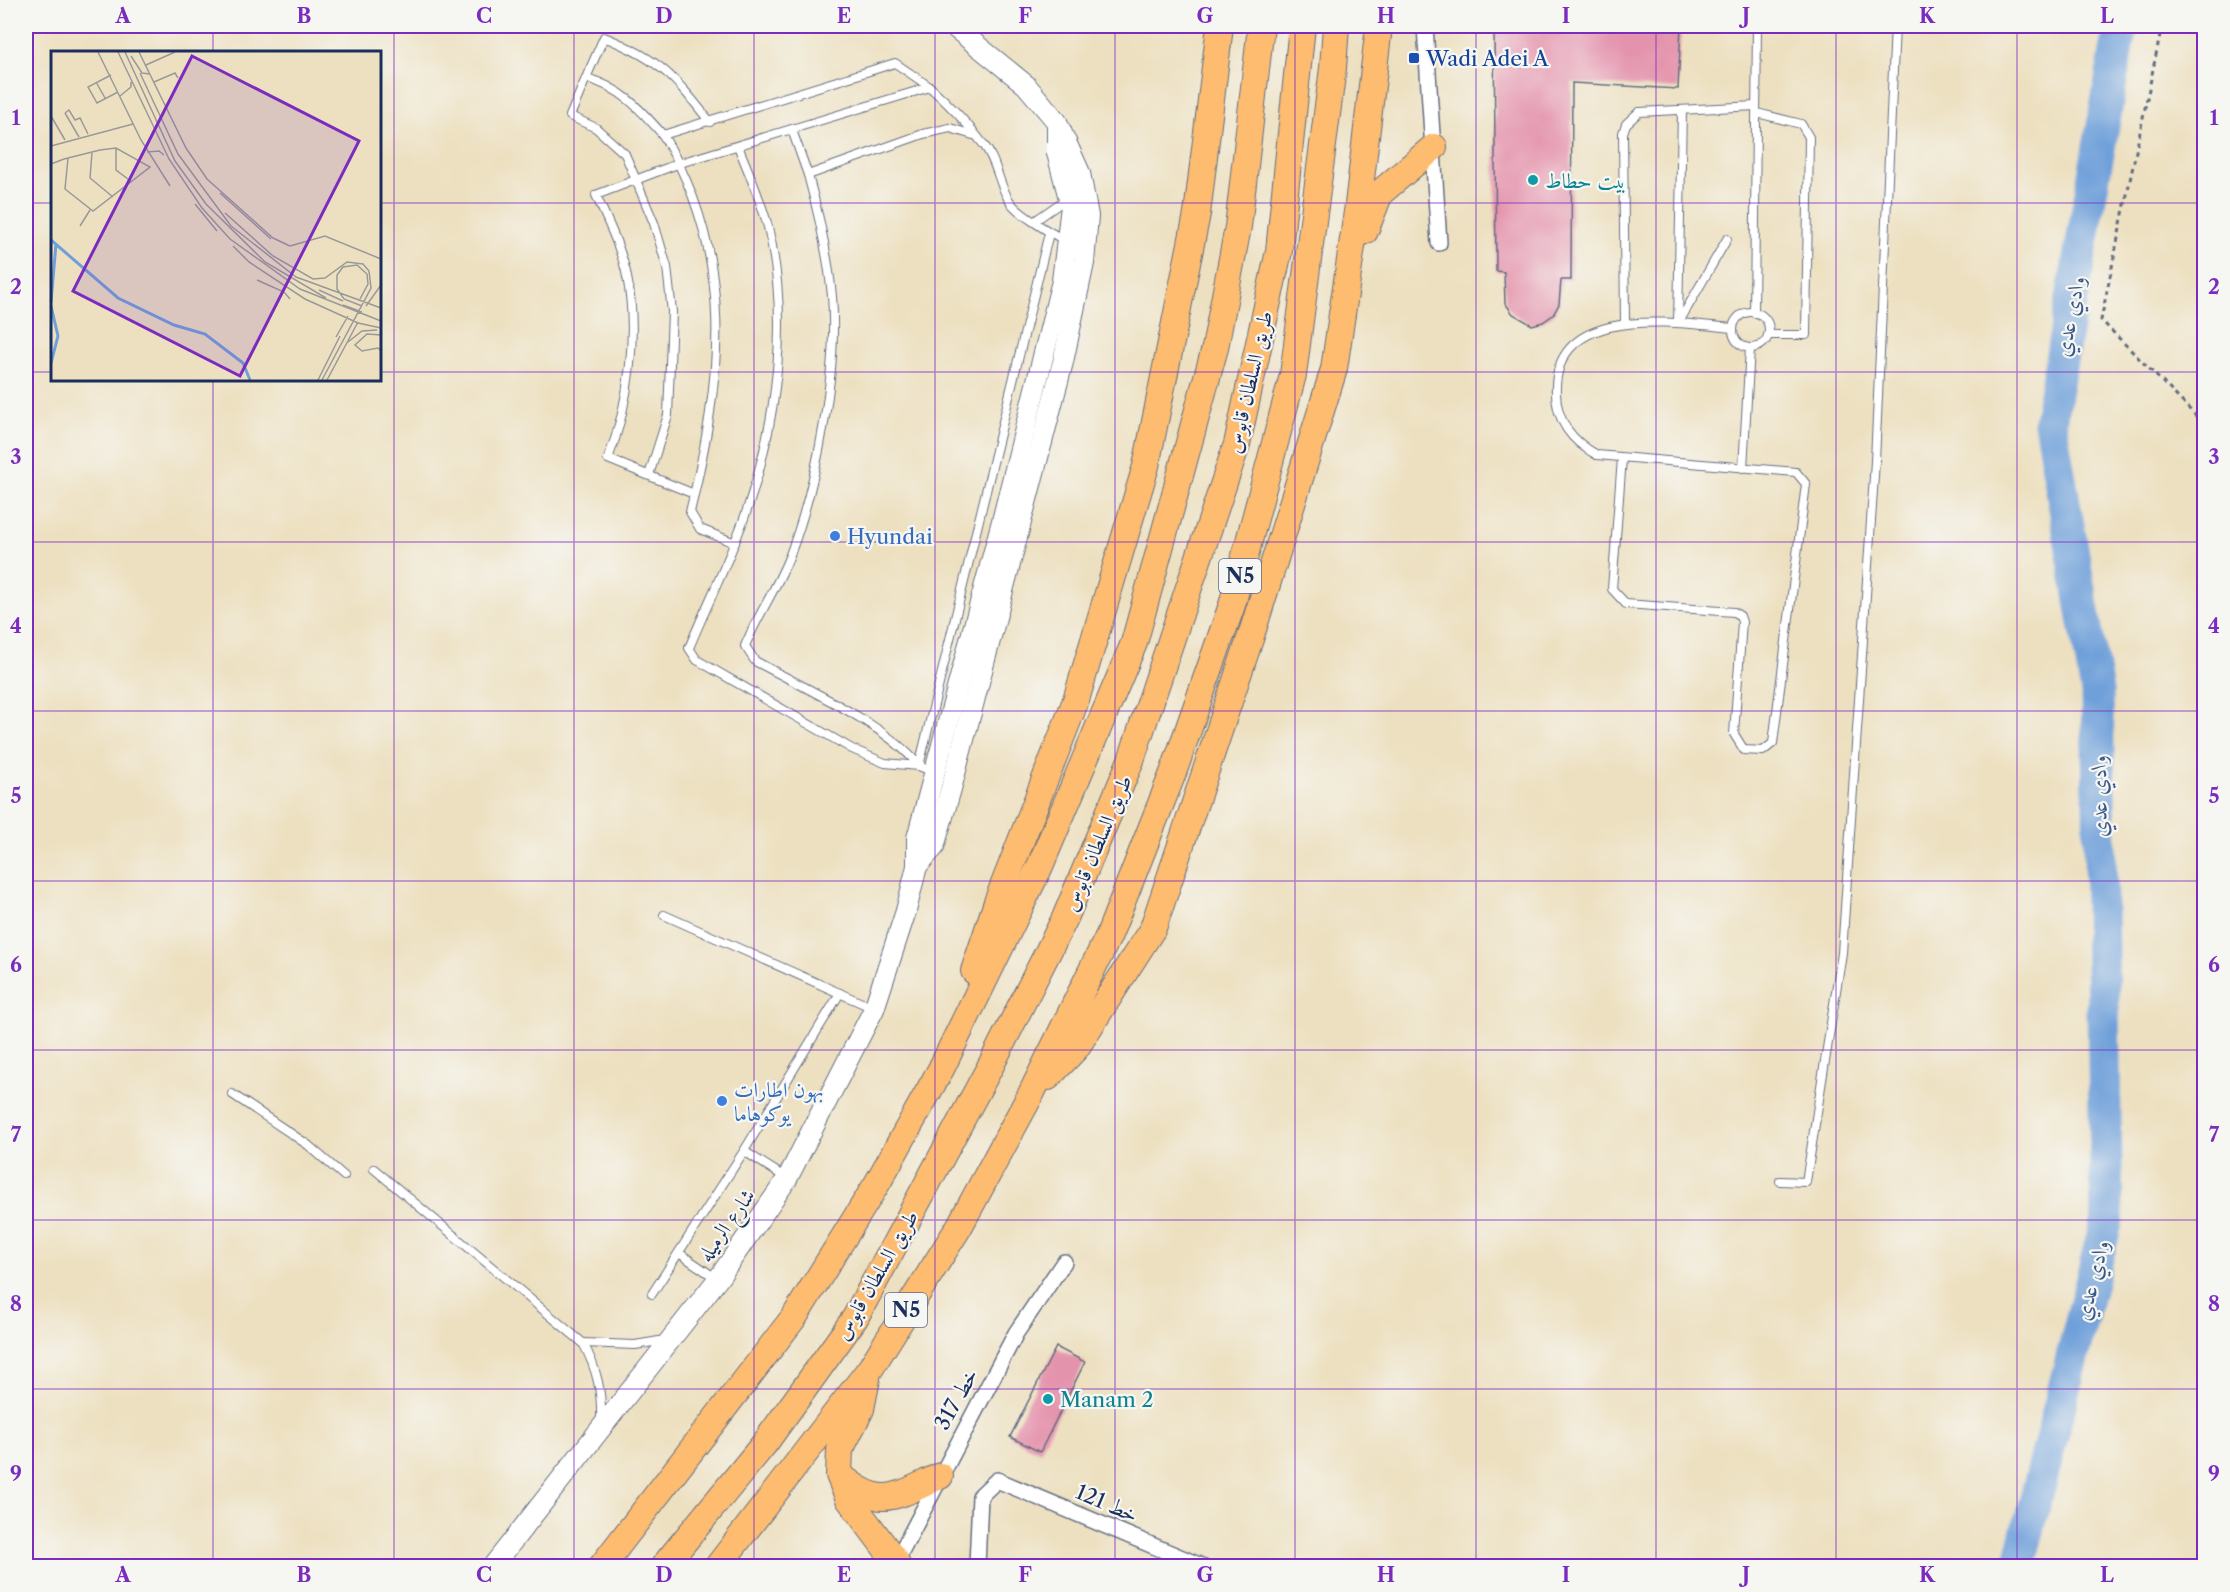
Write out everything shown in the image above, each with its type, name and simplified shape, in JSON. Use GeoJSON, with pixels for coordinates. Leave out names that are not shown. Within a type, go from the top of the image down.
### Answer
{"type":"FeatureCollection","features":[{"type":"Feature","properties":{"kind":"highway"},"geometry":{"type":"LineString","coordinates":[[941,1069],[997,902],[1076,700],[1146,466],[1197,214],[1220,26]]}},
{"type":"Feature","properties":{"kind":"highway"},"geometry":{"type":"LineString","coordinates":[[602,1566],[795,1316],[878,1182],[941,1069],[1040,866],[1134,643],[1215,348],[1238,226],[1261,26]]}},
{"type":"Feature","properties":{"kind":"highway","name":"طريق السلطان قابوس"},"geometry":{"type":"LineString","coordinates":[[664,1566],[765,1443],[855,1318],[991,1065],[1060,928],[1131,760],[1237,444],[1279,251],[1302,26]]}},
{"type":"Feature","properties":{"kind":"highway","name":"طريق السلطان قابوس"},"geometry":{"type":"LineString","coordinates":[[718,1566],[870,1369],[959,1227],[1031,1094],[1109,935],[1173,773],[1232,605],[1293,375],[1333,68],[1336,26]]}},
{"type":"Feature","properties":{"kind":"highway"},"geometry":{"type":"LineString","coordinates":[[1031,1094],[1076,1048],[1153,928],[1216,744],[1334,369],[1379,26]]}},
{"type":"Feature","properties":{"kind":"highway"},"geometry":{"type":"LineString","coordinates":[[1347,282],[1380,193],[1434,147]]}},
{"type":"Feature","properties":{"kind":"highway"},"geometry":{"type":"LineString","coordinates":[[870,1369],[861,1409],[840,1450],[839,1474],[849,1499],[896,1565]]}},
{"type":"Feature","properties":{"kind":"highway"},"geometry":{"type":"LineString","coordinates":[[839,1474],[859,1492],[874,1497],[894,1495],[940,1476]]}},
{"type":"Feature","properties":{"kind":"street"},"geometry":{"type":"LineString","coordinates":[[917,866],[934,847],[951,789],[1063,362],[1084,263],[1088,216],[1080,173],[1057,122],[1026,85],[953,26]]}},
{"type":"Feature","properties":{"kind":"street"},"geometry":{"type":"LineString","coordinates":[[1425,26],[1439,243]]}},
{"type":"Feature","properties":{"kind":"street"},"geometry":{"type":"LineString","coordinates":[[917,866],[917,838],[927,769],[1034,398],[1062,282],[1069,242],[1070,197],[1057,153],[1057,122]]}},
{"type":"Feature","properties":{"kind":"street"},"geometry":{"type":"LineString","coordinates":[[1069,242],[1075,253],[1071,323]]}},
{"type":"Feature","properties":{"kind":"street","name":"شارع الرميله"},"geometry":{"type":"LineString","coordinates":[[493,1566],[718,1279],[787,1179],[874,1009],[906,911],[917,866]]}},
{"type":"Feature","properties":{"kind":"street","name":"خط 317"},"geometry":{"type":"LineString","coordinates":[[896,1565],[940,1476],[1016,1333],[1064,1262]]}},
{"type":"Feature","properties":{"kind":"street","name":"خط 121"},"geometry":{"type":"LineString","coordinates":[[977,1566],[980,1496],[997,1480],[1183,1562],[1201,1566]]}},
{"type":"Feature","properties":{"kind":"lane"},"geometry":{"type":"LineString","coordinates":[[1754,313],[1757,26]]}},
{"type":"Feature","properties":{"kind":"lane"},"geometry":{"type":"LineString","coordinates":[[1780,1181],[1806,1182],[1842,953],[1875,461],[1895,26]]}},
{"type":"Feature","properties":{"kind":"lane"},"geometry":{"type":"LineString","coordinates":[[649,475],[668,415],[672,312],[667,267],[654,223],[625,154],[596,128],[570,116],[604,37],[648,56],[665,68],[710,122]]}},
{"type":"Feature","properties":{"kind":"lane"},"geometry":{"type":"LineString","coordinates":[[663,135],[895,63],[949,103],[990,155],[1009,201],[1019,212],[1036,220],[1049,233],[1069,242]]}},
{"type":"Feature","properties":{"kind":"lane"},"geometry":{"type":"LineString","coordinates":[[586,78],[602,82],[633,101],[663,135],[680,163],[707,240],[714,284],[718,341],[714,399],[690,512],[700,529],[735,543]]}},
{"type":"Feature","properties":{"kind":"lane"},"geometry":{"type":"LineString","coordinates":[[694,494],[608,459],[626,395],[631,302],[619,249],[596,195],[680,163],[930,87]]}},
{"type":"Feature","properties":{"kind":"lane"},"geometry":{"type":"LineString","coordinates":[[1678,323],[1682,110]]}},
{"type":"Feature","properties":{"kind":"lane"},"geometry":{"type":"LineString","coordinates":[[1625,323],[1623,133],[1626,124],[1639,112],[1756,110],[1801,124],[1809,137],[1806,335],[1768,335]]}},
{"type":"Feature","properties":{"kind":"lane"},"geometry":{"type":"LineString","coordinates":[[808,175],[923,134],[950,128],[974,136]]}},
{"type":"Feature","properties":{"kind":"lane"},"geometry":{"type":"LineString","coordinates":[[792,130],[808,175],[823,232],[832,298],[831,369],[812,484],[791,552],[745,646],[755,661],[884,734],[907,750],[927,769]]}},
{"type":"Feature","properties":{"kind":"lane"},"geometry":{"type":"LineString","coordinates":[[738,146],[768,228],[779,318],[776,373],[762,462],[735,543],[689,648],[692,654],[774,705],[852,749],[885,763],[927,769]]}},
{"type":"Feature","properties":{"kind":"lane"},"geometry":{"type":"LineString","coordinates":[[1036,220],[1070,197]]}},
{"type":"Feature","properties":{"kind":"lane"},"geometry":{"type":"LineString","coordinates":[[927,769],[1049,233]]}},
{"type":"Feature","properties":{"kind":"lane"},"geometry":{"type":"LineString","coordinates":[[1678,323],[1727,239]]}},
{"type":"Feature","properties":{"kind":"lane"},"geometry":{"type":"LineString","coordinates":[[1754,313],[1767,323],[1768,335],[1761,345],[1750,348],[1736,339],[1733,328],[1738,318],[1754,313]]}},
{"type":"Feature","properties":{"kind":"lane"},"geometry":{"type":"LineString","coordinates":[[1622,458],[1612,589],[1626,604],[1739,614],[1742,622],[1734,734],[1739,746],[1757,753],[1773,743],[1806,484],[1796,472],[1597,455],[1582,447],[1570,435],[1556,403],[1555,386],[1559,369],[1567,354],[1578,341],[1592,331],[1625,323],[1678,323],[1733,328]]}},
{"type":"Feature","properties":{"kind":"lane"},"geometry":{"type":"LineString","coordinates":[[1743,468],[1750,348]]}},
{"type":"Feature","properties":{"kind":"lane"},"geometry":{"type":"LineString","coordinates":[[664,915],[874,1009]]}},
{"type":"Feature","properties":{"kind":"lane"},"geometry":{"type":"LineString","coordinates":[[651,1294],[744,1151],[840,993]]}},
{"type":"Feature","properties":{"kind":"lane"},"geometry":{"type":"LineString","coordinates":[[232,1094],[308,1145],[344,1176]]}},
{"type":"Feature","properties":{"kind":"lane"},"geometry":{"type":"LineString","coordinates":[[744,1151],[787,1179]]}},
{"type":"Feature","properties":{"kind":"lane"},"geometry":{"type":"LineString","coordinates":[[374,1169],[583,1343],[596,1367],[602,1399],[601,1427]]}},
{"type":"Feature","properties":{"kind":"lane"},"geometry":{"type":"LineString","coordinates":[[679,1253],[718,1279]]}},
{"type":"Feature","properties":{"kind":"lane"},"geometry":{"type":"LineString","coordinates":[[583,1343],[635,1345],[671,1338]]}},
{"type":"Feature","properties":{"kind":"path"},"geometry":{"type":"LineString","coordinates":[[2162,26],[2102,320],[2205,424]]}},
{"type":"Feature","properties":{"kind":"building","name":"بيت حطاط"},"geometry":{"type":"Polygon","coordinates":[[[1494,26],[1681,26],[1678,89],[1572,83],[1571,280],[1561,280],[1559,304],[1553,315],[1543,322],[1532,325],[1513,314],[1505,303],[1504,272],[1496,271],[1494,26]]]}},
{"type":"Feature","properties":{"kind":"building","name":"Manam 2"},"geometry":{"type":"Polygon","coordinates":[[[1056,1347],[1085,1362],[1040,1452],[1010,1437],[1056,1347]]]}},
{"type":"Feature","properties":{"kind":"waterway","name":"وادي عدي"},"geometry":{"type":"LineString","coordinates":[[2019,1566],[2107,1219],[2097,692],[2050,422],[2120,30],[2123,26]]}},
{"type":"Feature","properties":{"kind":"place","name":"Wadi Adei A"},"geometry":{"type":"Point","coordinates":[1414,58]}},
{"type":"Feature","properties":{"kind":"place","name":"بيت حطاط"},"geometry":{"type":"Point","coordinates":[1533,180]}},
{"type":"Feature","properties":{"kind":"place","name":"Hyundai"},"geometry":{"type":"Point","coordinates":[835,536]}},
{"type":"Feature","properties":{"kind":"place","name":"بهون اطارات يوكوهاما"},"geometry":{"type":"Point","coordinates":[722,1101]}},
{"type":"Feature","properties":{"kind":"place","name":"Manam 2"},"geometry":{"type":"Point","coordinates":[1048,1399]}}]}
